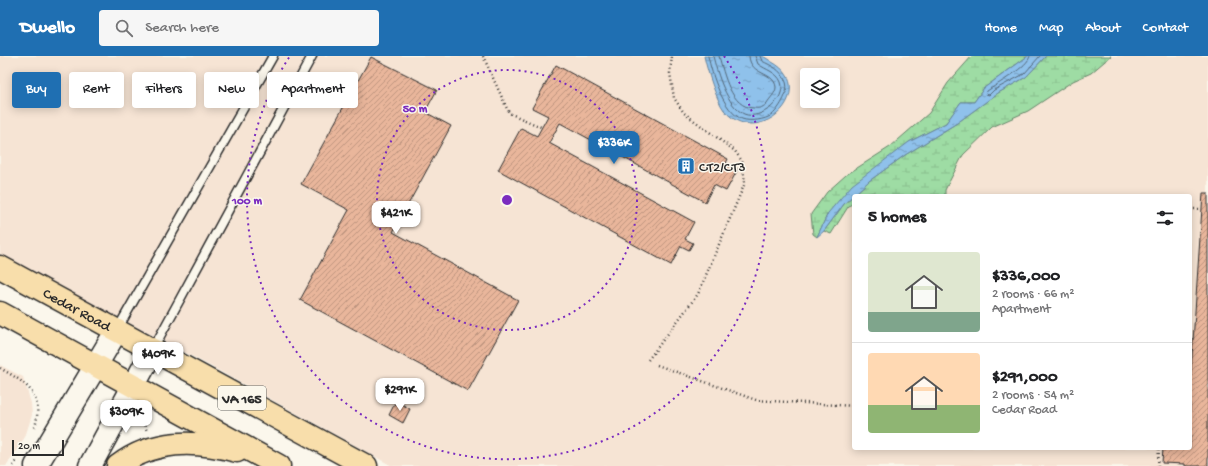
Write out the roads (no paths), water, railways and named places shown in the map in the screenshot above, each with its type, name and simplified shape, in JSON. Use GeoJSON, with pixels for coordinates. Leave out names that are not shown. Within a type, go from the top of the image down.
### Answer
{"type":"FeatureCollection","features":[{"type":"Feature","properties":{"kind":"main road","name":"Cedar Road"},"geometry":{"type":"LineString","coordinates":[[0,267],[366,466]]}},
{"type":"Feature","properties":{"kind":"main road","name":"VA 165"},"geometry":{"type":"LineString","coordinates":[[0,313],[270,462]]}},
{"type":"Feature","properties":{"kind":"main road"},"geometry":{"type":"LineString","coordinates":[[118,466],[144,451],[175,444],[195,443],[218,446],[270,462]]}},
{"type":"Feature","properties":{"kind":"street"},"geometry":{"type":"LineString","coordinates":[[26,463],[97,367],[117,330]]}},
{"type":"Feature","properties":{"kind":"street"},"geometry":{"type":"LineString","coordinates":[[90,466],[153,350]]}},
{"type":"Feature","properties":{"kind":"lane"},"geometry":{"type":"LineString","coordinates":[[117,330],[273,56]]}},
{"type":"Feature","properties":{"kind":"lane"},"geometry":{"type":"LineString","coordinates":[[153,350],[312,56]]}},
{"type":"Feature","properties":{"kind":"water"},"geometry":{"type":"Polygon","coordinates":[[[704,56],[764,57],[786,74],[790,87],[788,100],[780,112],[767,120],[753,124],[738,121],[724,110],[721,105],[712,84],[704,56]]]}},
{"type":"Feature","properties":{"kind":"water"},"geometry":{"type":"Polygon","coordinates":[[[1028,56],[1046,56],[1026,77],[998,93],[957,123],[905,155],[869,181],[855,194],[852,194],[852,197],[844,204],[824,231],[817,237],[828,213],[852,185],[909,142],[946,123],[961,102],[974,102],[984,88],[1028,56]]]}},
{"type":"Feature","properties":{"kind":"place","name":"CT2/CT3"},"geometry":{"type":"Point","coordinates":[686,166]}}]}
